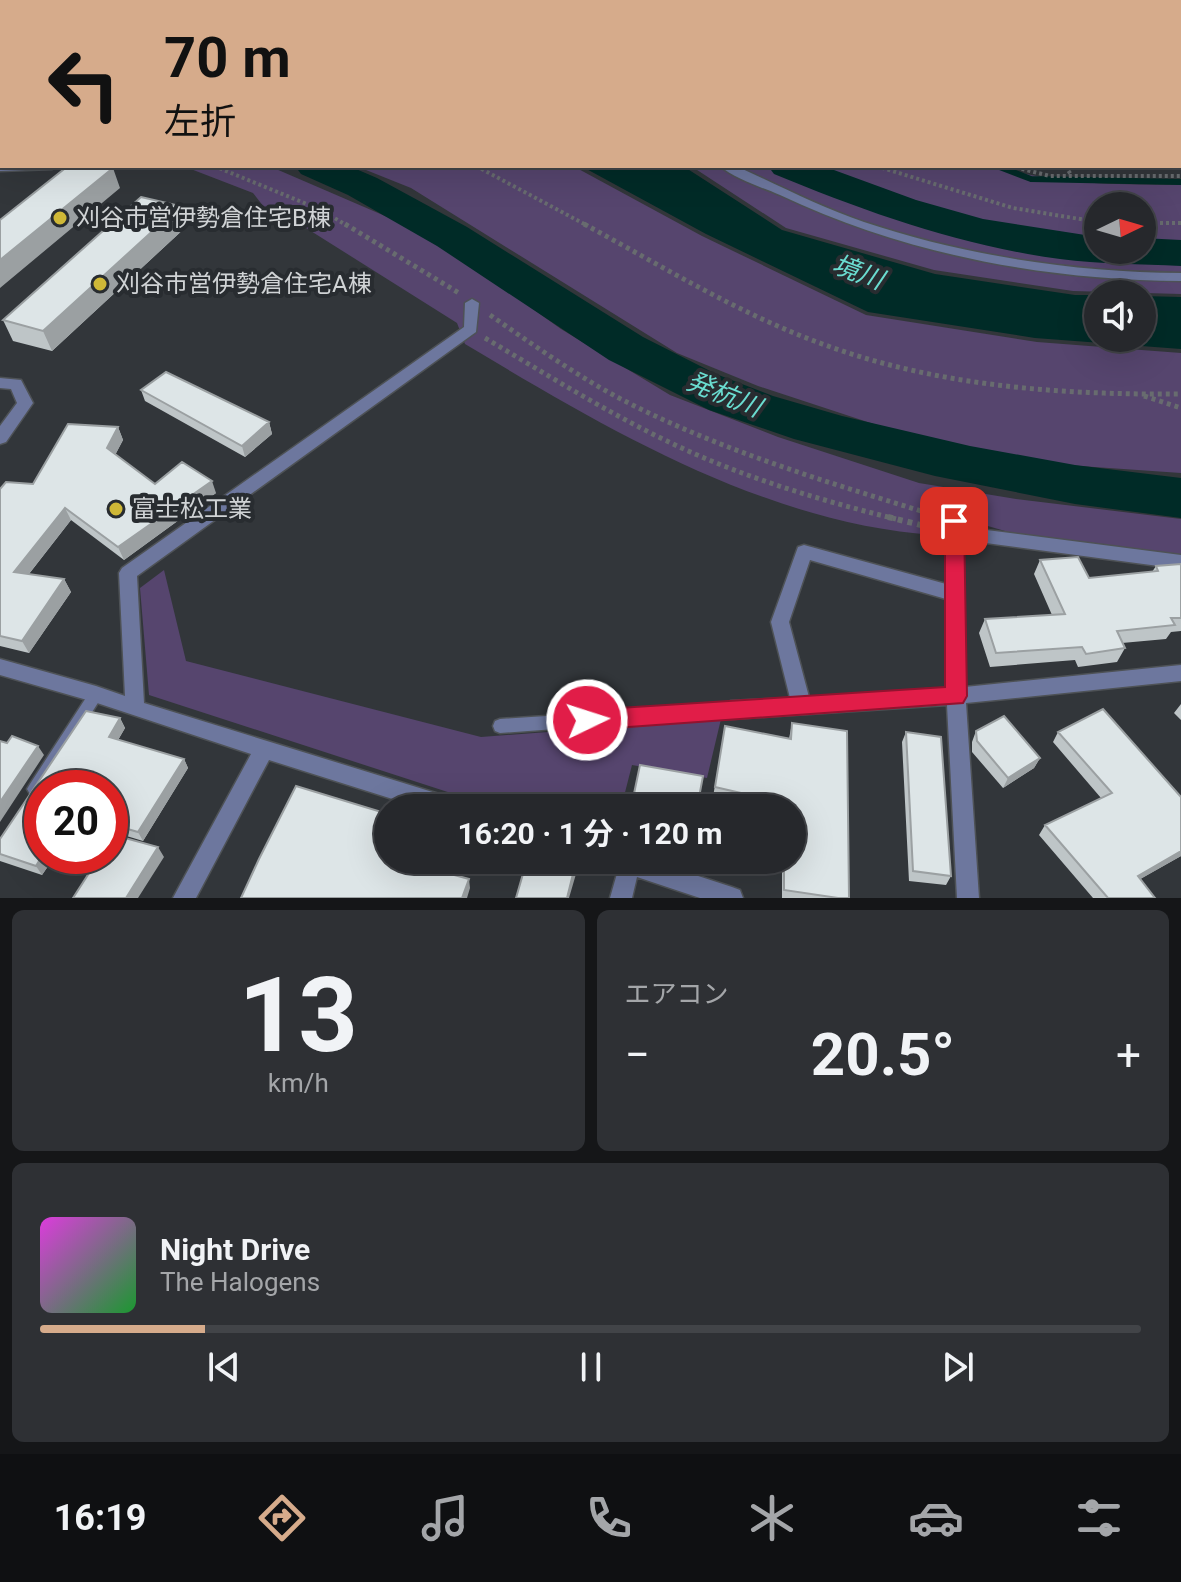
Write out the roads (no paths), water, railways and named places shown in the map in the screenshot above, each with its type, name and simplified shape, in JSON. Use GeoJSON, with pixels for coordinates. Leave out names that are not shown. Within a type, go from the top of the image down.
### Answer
{"type":"FeatureCollection","features":[{"type":"Feature","properties":{"kind":"street"},"geometry":{"type":"LineString","coordinates":[[730,168],[817,208],[928,243],[1038,265],[1112,274],[1181,277]]}},
{"type":"Feature","properties":{"kind":"street"},"geometry":{"type":"LineString","coordinates":[[135,709],[128,573],[471,329],[472,303]]}},
{"type":"Feature","properties":{"kind":"street"},"geometry":{"type":"LineString","coordinates":[[0,383],[16,384],[25,403],[0,438]]}},
{"type":"Feature","properties":{"kind":"street"},"geometry":{"type":"LineString","coordinates":[[968,898],[956,696],[954,527],[1181,562]]}},
{"type":"Feature","properties":{"kind":"street"},"geometry":{"type":"LineString","coordinates":[[801,705],[780,622],[804,552],[955,594]]}},
{"type":"Feature","properties":{"kind":"street"},"geometry":{"type":"LineString","coordinates":[[0,667],[96,694],[407,794]]}},
{"type":"Feature","properties":{"kind":"street"},"geometry":{"type":"LineString","coordinates":[[731,710],[956,696],[1181,673]]}},
{"type":"Feature","properties":{"kind":"street"},"geometry":{"type":"LineString","coordinates":[[184,898],[264,749]]}},
{"type":"Feature","properties":{"kind":"street"},"geometry":{"type":"LineString","coordinates":[[621,898],[623,874]]}},
{"type":"Feature","properties":{"kind":"street"},"geometry":{"type":"LineString","coordinates":[[660,874],[732,898]]}},
{"type":"Feature","properties":{"kind":"lane"},"geometry":{"type":"LineString","coordinates":[[47,770],[96,694]]}},
{"type":"Feature","properties":{"kind":"lane"},"geometry":{"type":"LineString","coordinates":[[500,726],[731,710]]}},
{"type":"Feature","properties":{"kind":"water","name":"境川"},"geometry":{"type":"Polygon","coordinates":[[[585,168],[686,168],[782,230],[935,274],[1084,295],[1084,342],[1035,338],[868,312],[706,234],[585,168]]]}},
{"type":"Feature","properties":{"kind":"water"},"geometry":{"type":"Polygon","coordinates":[[[1156,296],[1181,297],[1181,349],[1156,347],[1156,296]]]}},
{"type":"Feature","properties":{"kind":"waterway","name":"発杭川"},"geometry":{"type":"LineString","coordinates":[[320,168],[408,210],[626,349],[699,386],[755,408],[871,442],[970,465],[1075,485],[1181,498]]}},
{"type":"Feature","properties":{"kind":"waterway"},"geometry":{"type":"LineString","coordinates":[[793,168],[901,208],[979,231],[1084,249]]}},
{"type":"Feature","properties":{"kind":"waterway"},"geometry":{"type":"LineString","coordinates":[[1002,168],[1031,179],[1181,182]]}},
{"type":"Feature","properties":{"kind":"waterway"},"geometry":{"type":"LineString","coordinates":[[1156,252],[1181,253]]}},
{"type":"Feature","properties":{"kind":"place","name":"刈谷市営伊勢倉住宅B棟"},"geometry":{"type":"Point","coordinates":[60,218]}},
{"type":"Feature","properties":{"kind":"place","name":"刈谷市営伊勢倉住宅A棟"},"geometry":{"type":"Point","coordinates":[100,284]}},
{"type":"Feature","properties":{"kind":"place","name":"富士松工業"},"geometry":{"type":"Point","coordinates":[116,509]}}]}
